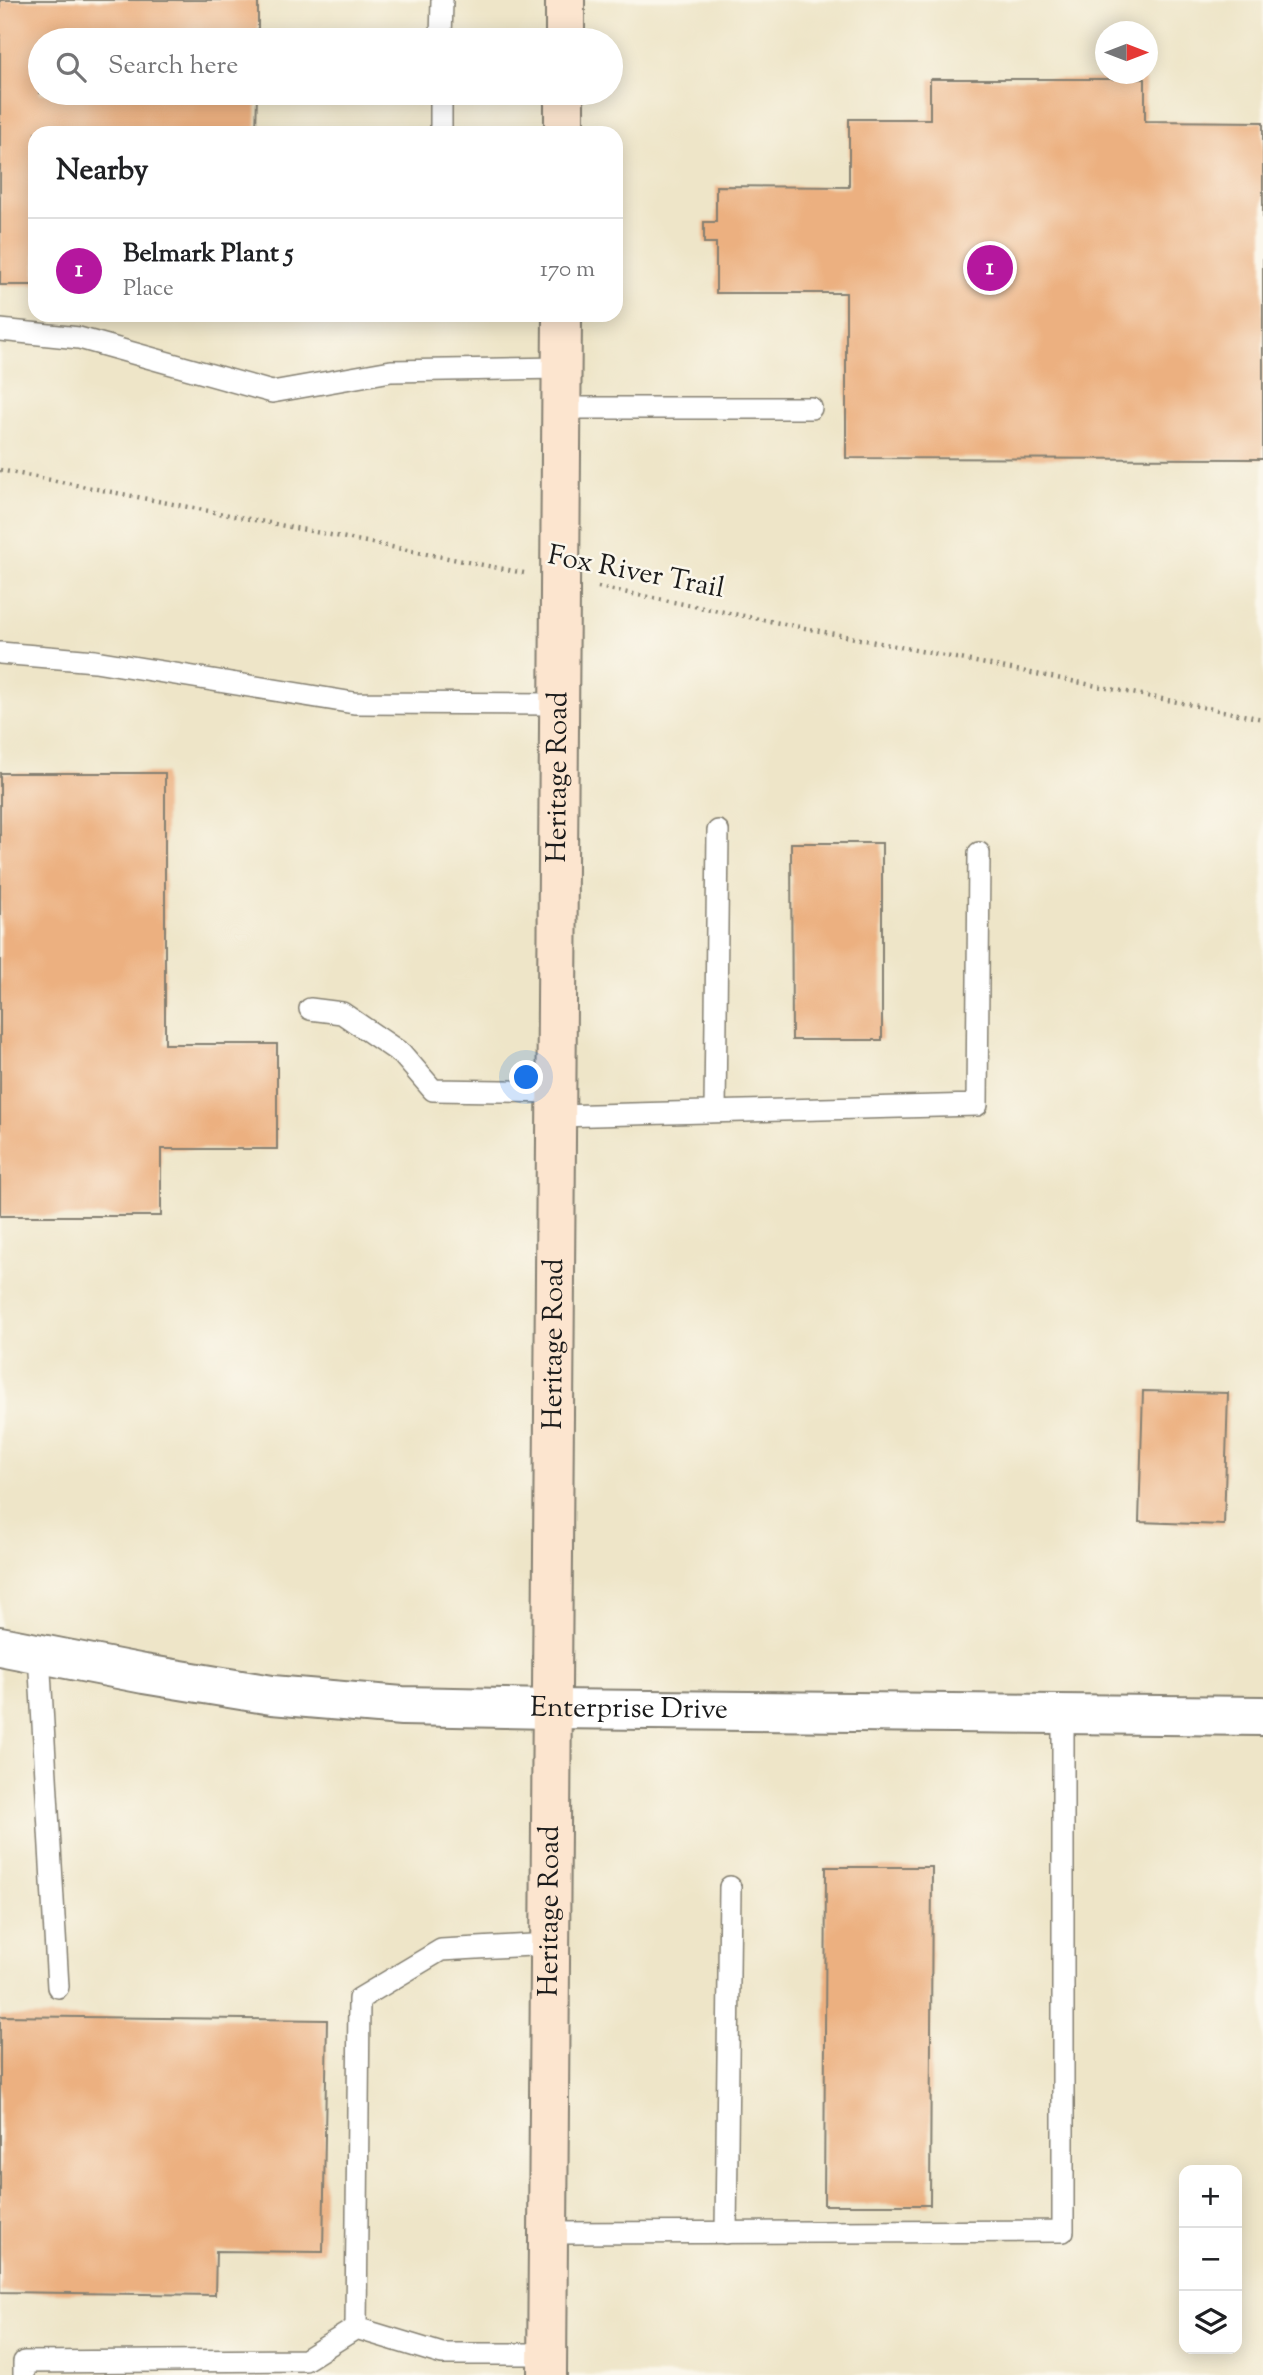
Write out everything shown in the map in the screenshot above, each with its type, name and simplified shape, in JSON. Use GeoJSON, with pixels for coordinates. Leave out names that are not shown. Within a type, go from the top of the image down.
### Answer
{"type":"FeatureCollection","features":[{"type":"Feature","properties":{"kind":"main road"},"geometry":{"type":"LineString","coordinates":[[565,0],[565,28]]}},
{"type":"Feature","properties":{"kind":"main road"},"geometry":{"type":"LineString","coordinates":[[564,105],[564,126]]}},
{"type":"Feature","properties":{"kind":"main road","name":"Heritage Road"},"geometry":{"type":"LineString","coordinates":[[547,2365],[562,322]]}},
{"type":"Feature","properties":{"kind":"street","name":"Enterprise Drive"},"geometry":{"type":"LineString","coordinates":[[0,1646],[272,1695],[402,1706],[1263,1716]]}},
{"type":"Feature","properties":{"kind":"lane"},"geometry":{"type":"LineString","coordinates":[[441,28],[442,0]]}},
{"type":"Feature","properties":{"kind":"lane"},"geometry":{"type":"LineString","coordinates":[[441,105],[441,126]]}},
{"type":"Feature","properties":{"kind":"lane"},"geometry":{"type":"LineString","coordinates":[[0,330],[79,338],[272,392],[391,371],[562,368]]}},
{"type":"Feature","properties":{"kind":"lane"},"geometry":{"type":"LineString","coordinates":[[562,408],[811,408]]}},
{"type":"Feature","properties":{"kind":"lane"},"geometry":{"type":"LineString","coordinates":[[0,653],[95,661],[354,703],[560,705]]}},
{"type":"Feature","properties":{"kind":"lane"},"geometry":{"type":"LineString","coordinates":[[715,1111],[718,831]]}},
{"type":"Feature","properties":{"kind":"lane"},"geometry":{"type":"LineString","coordinates":[[310,1009],[342,1013],[402,1054],[433,1090],[557,1104],[715,1111],[977,1105],[979,853]]}},
{"type":"Feature","properties":{"kind":"lane"},"geometry":{"type":"LineString","coordinates":[[39,1654],[58,1987]]}},
{"type":"Feature","properties":{"kind":"lane"},"geometry":{"type":"LineString","coordinates":[[549,2233],[1063,2231],[1063,1714]]}},
{"type":"Feature","properties":{"kind":"lane"},"geometry":{"type":"LineString","coordinates":[[726,2233],[730,1887]]}},
{"type":"Feature","properties":{"kind":"lane"},"geometry":{"type":"LineString","coordinates":[[356,2328],[359,1999],[441,1950],[550,1944]]}},
{"type":"Feature","properties":{"kind":"lane"},"geometry":{"type":"LineString","coordinates":[[356,2328],[442,2354],[547,2365]]}},
{"type":"Feature","properties":{"kind":"lane"},"geometry":{"type":"LineString","coordinates":[[24,2375],[24,2362],[305,2367],[356,2328]]}},
{"type":"Feature","properties":{"kind":"path","name":"Fox River Trail"},"geometry":{"type":"LineString","coordinates":[[0,470],[1263,719]]}},
{"type":"Feature","properties":{"kind":"building"},"geometry":{"type":"Polygon","coordinates":[[[0,0],[258,0],[258,28],[28,28],[28,105],[257,105],[256,126],[28,126],[28,285],[0,285],[0,0]]]}},
{"type":"Feature","properties":{"kind":"building"},"geometry":{"type":"Polygon","coordinates":[[[930,79],[1095,79],[1095,84],[1145,84],[1145,121],[1263,122],[1263,459],[846,458],[846,293],[716,293],[716,243],[704,243],[704,222],[716,222],[716,186],[849,187],[849,119],[930,119],[930,79]]]}},
{"type":"Feature","properties":{"kind":"building"},"geometry":{"type":"Polygon","coordinates":[[[0,773],[165,773],[165,1044],[277,1044],[277,1149],[161,1149],[161,1216],[0,1216],[0,773]]]}},
{"type":"Feature","properties":{"kind":"building"},"geometry":{"type":"Polygon","coordinates":[[[791,843],[882,843],[882,1040],[792,1040],[791,843]]]}},
{"type":"Feature","properties":{"kind":"building"},"geometry":{"type":"Polygon","coordinates":[[[1143,1391],[1228,1393],[1224,1525],[1139,1522],[1143,1391]]]}},
{"type":"Feature","properties":{"kind":"building"},"geometry":{"type":"Polygon","coordinates":[[[826,1867],[932,1867],[930,2205],[824,2205],[826,1867]]]}},
{"type":"Feature","properties":{"kind":"building"},"geometry":{"type":"Polygon","coordinates":[[[0,2016],[327,2020],[323,2252],[216,2251],[215,2295],[0,2292],[0,2016]]]}},
{"type":"Feature","properties":{"kind":"place","name":"Belmark Plant 5"},"geometry":{"type":"Point","coordinates":[990,268]}}]}
